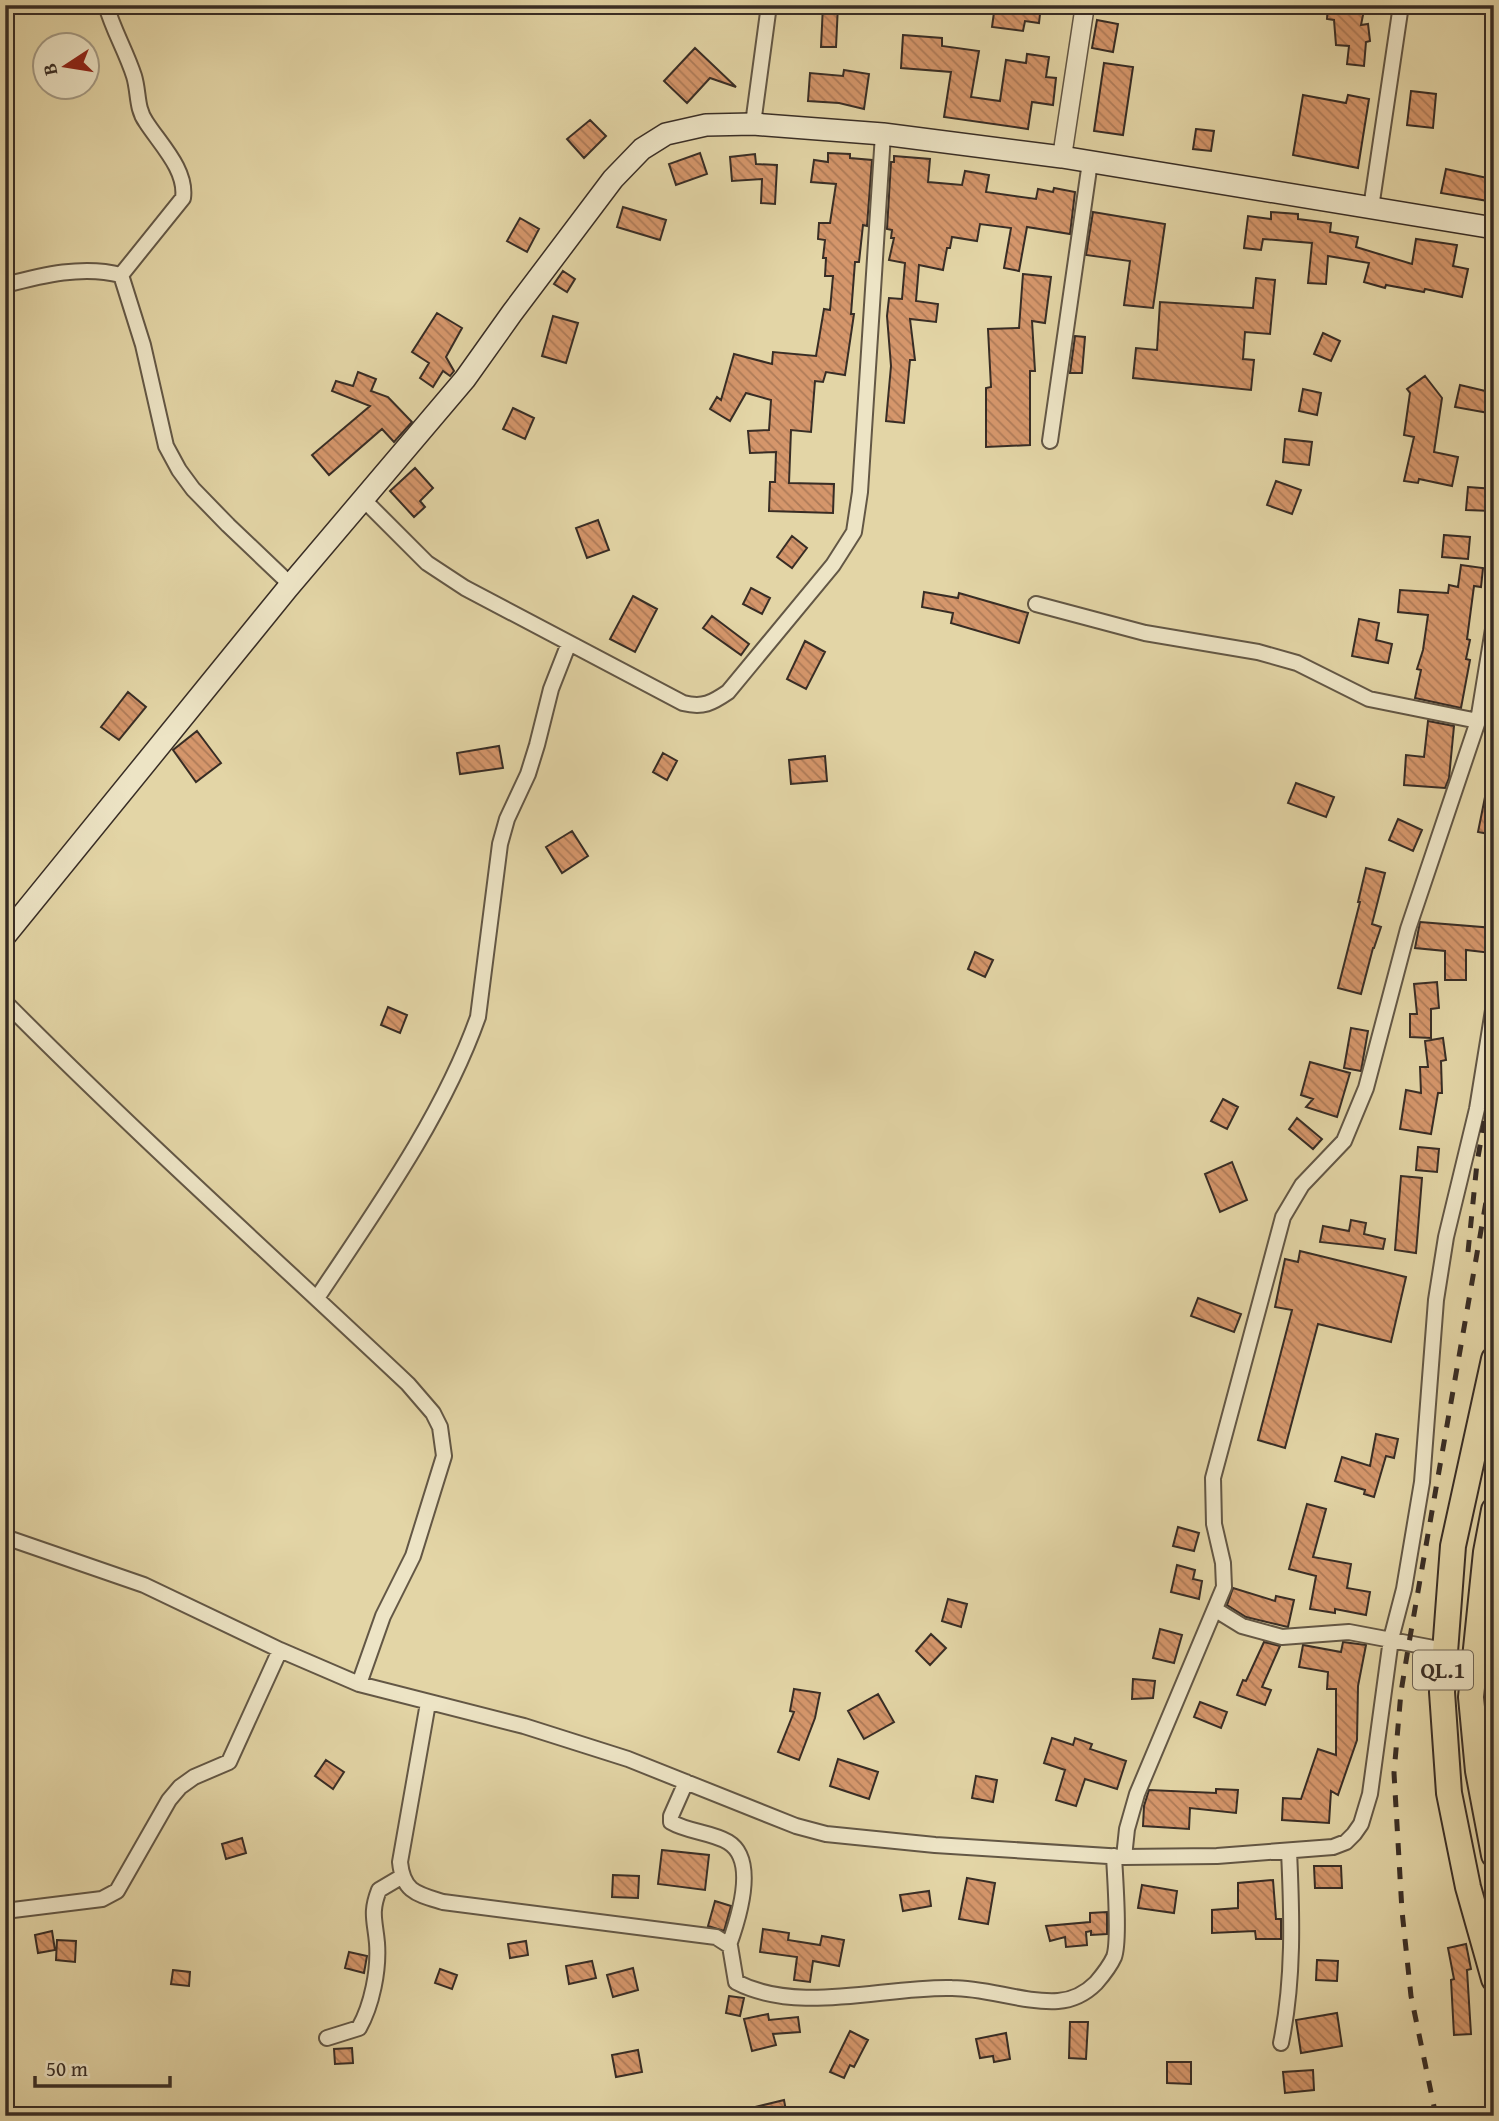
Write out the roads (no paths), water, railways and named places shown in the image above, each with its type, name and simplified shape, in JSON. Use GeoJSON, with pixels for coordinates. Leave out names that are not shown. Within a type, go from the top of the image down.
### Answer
{"type":"FeatureCollection","features":[{"type":"Feature","properties":{"kind":"highway","name":"QL.1"},"geometry":{"type":"LineString","coordinates":[[1494,1359],[1453,1546],[1442,1692],[1449,1793],[1468,1887],[1494,1979]]}},
{"type":"Feature","properties":{"kind":"highway","name":"QL.1"},"geometry":{"type":"LineString","coordinates":[[1492,1841],[1478,1771],[1471,1697],[1486,1552],[1494,1510]]}},
{"type":"Feature","properties":{"kind":"highway"},"geometry":{"type":"LineString","coordinates":[[1453,1546],[1486,1552]]}},
{"type":"Feature","properties":{"kind":"main road"},"geometry":{"type":"LineString","coordinates":[[5,936],[290,585],[465,379],[592,204],[629,160],[654,140],[682,129],[706,125],[753,124],[883,134],[1062,157],[1494,228]]}},
{"type":"Feature","properties":{"kind":"street"},"geometry":{"type":"LineString","coordinates":[[106,5],[135,79],[139,111],[180,174],[184,188],[183,198],[121,275]]}},
{"type":"Feature","properties":{"kind":"street"},"geometry":{"type":"LineString","coordinates":[[753,124],[769,5]]}},
{"type":"Feature","properties":{"kind":"street"},"geometry":{"type":"LineString","coordinates":[[1062,157],[1085,5]]}},
{"type":"Feature","properties":{"kind":"street"},"geometry":{"type":"LineString","coordinates":[[1371,208],[1401,5]]}},
{"type":"Feature","properties":{"kind":"street"},"geometry":{"type":"LineString","coordinates":[[363,499],[427,563],[465,588],[683,703],[697,707],[711,704],[728,692],[833,565],[854,532],[860,492],[883,134]]}},
{"type":"Feature","properties":{"kind":"street"},"geometry":{"type":"LineString","coordinates":[[1050,442],[1090,162]]}},
{"type":"Feature","properties":{"kind":"street"},"geometry":{"type":"LineString","coordinates":[[5,285],[31,278],[86,270],[102,270],[121,275]]}},
{"type":"Feature","properties":{"kind":"street"},"geometry":{"type":"LineString","coordinates":[[121,275],[143,345],[166,446],[179,470],[193,489],[290,585]]}},
{"type":"Feature","properties":{"kind":"street"},"geometry":{"type":"LineString","coordinates":[[1036,604],[1145,633],[1258,652],[1297,663],[1369,699],[1478,721]]}},
{"type":"Feature","properties":{"kind":"street"},"geometry":{"type":"LineString","coordinates":[[686,1782],[671,1816],[671,1822],[729,1843],[738,1852],[742,1863],[742,1906],[729,1945],[736,1982],[746,1987],[784,1995],[841,1998],[950,1987],[1057,2001],[1072,1998],[1094,1985],[1115,1956],[1119,1856],[1136,1794],[1224,1587],[1223,1563],[1214,1524],[1213,1478],[1283,1217],[1302,1185],[1343,1141],[1366,1088],[1408,929],[1478,721],[1494,623]]}},
{"type":"Feature","properties":{"kind":"street"},"geometry":{"type":"LineString","coordinates":[[317,1298],[384,1198],[457,1069],[468,1043],[478,1017],[500,844],[507,819],[528,774],[551,689],[569,643]]}},
{"type":"Feature","properties":{"kind":"street"},"geometry":{"type":"LineString","coordinates":[[5,1002],[122,1118],[408,1384],[433,1413],[440,1427],[444,1456],[413,1556],[383,1616],[359,1684]]}},
{"type":"Feature","properties":{"kind":"street"},"geometry":{"type":"LineString","coordinates":[[5,1537],[144,1585],[279,1650],[359,1684],[537,1730],[628,1759],[796,1826],[826,1834],[935,1845],[1119,1856],[1217,1856],[1333,1847],[1346,1842],[1361,1824],[1370,1794],[1391,1639],[1404,1588],[1422,1482],[1436,1300],[1446,1237],[1477,1109],[1494,1004]]}},
{"type":"Feature","properties":{"kind":"street"},"geometry":{"type":"LineString","coordinates":[[1216,1611],[1242,1626],[1282,1637],[1349,1632],[1444,1650]]}},
{"type":"Feature","properties":{"kind":"street"},"geometry":{"type":"LineString","coordinates":[[5,1911],[102,1899],[117,1891],[169,1800],[180,1787],[194,1777],[229,1762],[279,1650]]}},
{"type":"Feature","properties":{"kind":"street"},"geometry":{"type":"LineString","coordinates":[[428,1703],[400,1863],[401,1877],[409,1888],[443,1902],[716,1937],[729,1945]]}},
{"type":"Feature","properties":{"kind":"street"},"geometry":{"type":"LineString","coordinates":[[1281,2043],[1286,2019],[1291,1954],[1289,1852]]}},
{"type":"Feature","properties":{"kind":"street"},"geometry":{"type":"LineString","coordinates":[[327,2038],[359,2028],[365,2017],[377,1944],[372,1907],[379,1890],[401,1877]]}},
{"type":"Feature","properties":{"kind":"railway"},"geometry":{"type":"LineString","coordinates":[[1468,1252],[1477,1163],[1494,1065]]}},
{"type":"Feature","properties":{"kind":"railway"},"geometry":{"type":"LineString","coordinates":[[1436,2116],[1411,1996],[1402,1911],[1394,1773],[1401,1692],[1494,1156]]}},
{"type":"Feature","properties":{"kind":"railway"},"geometry":{"type":"LineString","coordinates":[[1487,1250],[1494,1220]]}}]}
